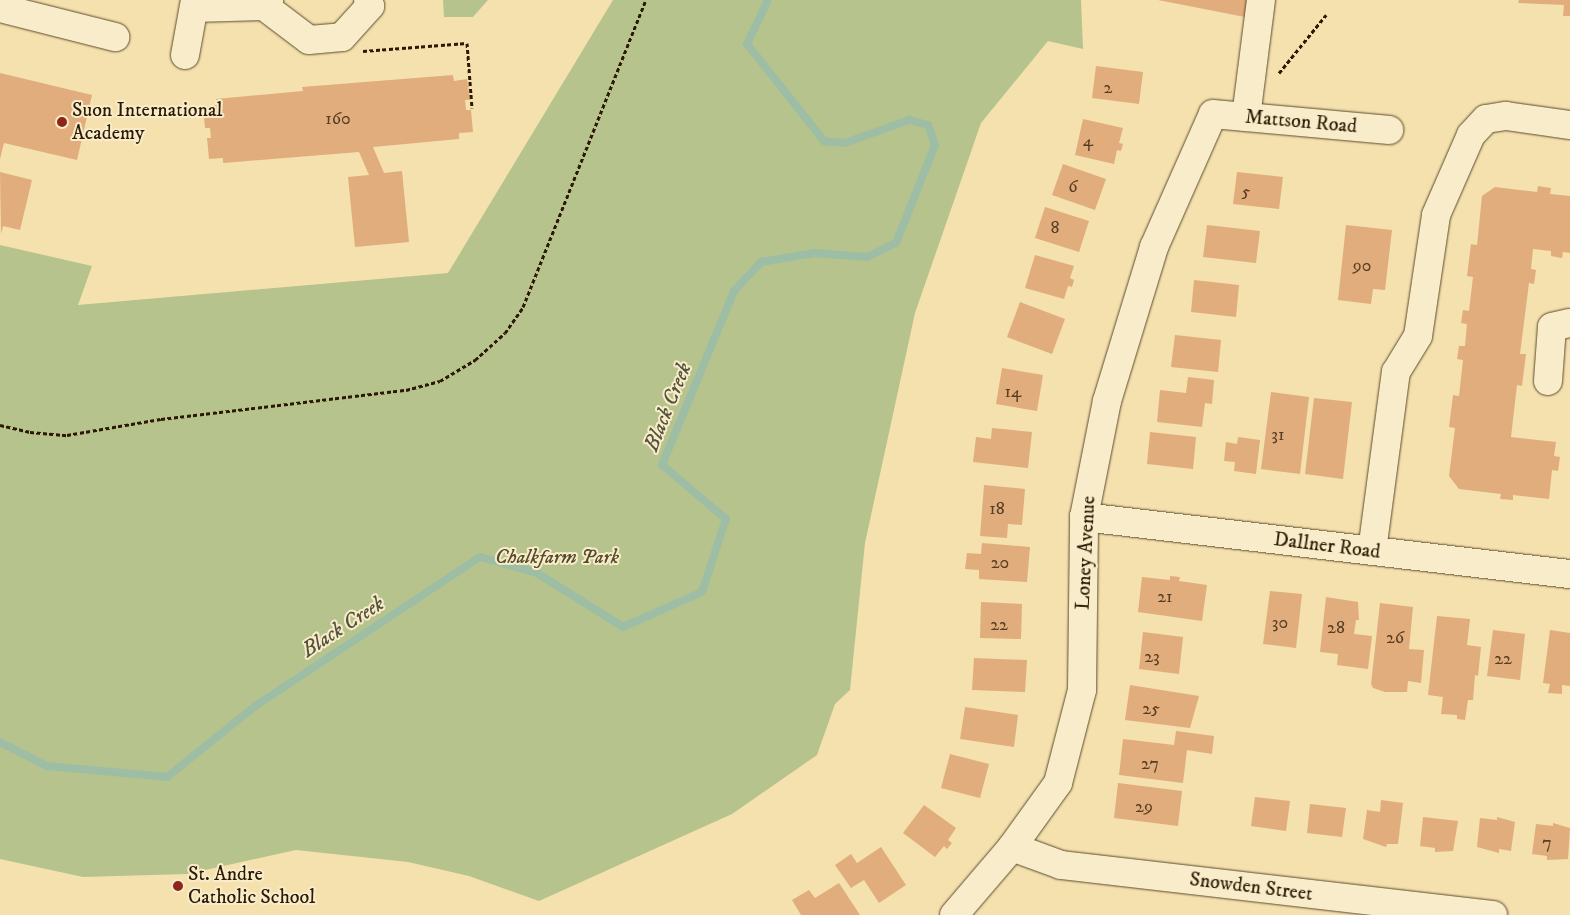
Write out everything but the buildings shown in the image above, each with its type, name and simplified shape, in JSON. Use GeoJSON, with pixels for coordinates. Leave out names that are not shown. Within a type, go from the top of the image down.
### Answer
{"type":"FeatureCollection","features":[{"type":"Feature","properties":{"kind":"street"},"geometry":{"type":"LineString","coordinates":[[185,55],[195,4],[266,3],[309,40],[342,37],[370,6],[368,0]]}},
{"type":"Feature","properties":{"kind":"street"},"geometry":{"type":"LineString","coordinates":[[1246,117],[1261,0]]}},
{"type":"Feature","properties":{"kind":"street"},"geometry":{"type":"LineString","coordinates":[[0,8],[115,36]]}},
{"type":"Feature","properties":{"kind":"street","name":"Mattson Road"},"geometry":{"type":"LineString","coordinates":[[1213,114],[1389,130]]}},
{"type":"Feature","properties":{"kind":"street","name":"Loney Avenue"},"geometry":{"type":"LineString","coordinates":[[954,915],[1012,847],[1058,783],[1082,690],[1084,517],[1107,401],[1154,247],[1213,114]]}},
{"type":"Feature","properties":{"kind":"street"},"geometry":{"type":"LineString","coordinates":[[1372,551],[1396,372],[1418,336],[1436,215],[1471,135],[1486,119],[1506,116],[1570,125]]}},
{"type":"Feature","properties":{"kind":"street"},"geometry":{"type":"LineString","coordinates":[[1548,381],[1552,327],[1570,324]]}},
{"type":"Feature","properties":{"kind":"street","name":"Dallner Road"},"geometry":{"type":"LineString","coordinates":[[1084,517],[1570,574]]}},
{"type":"Feature","properties":{"kind":"street","name":"Snowden Street"},"geometry":{"type":"LineString","coordinates":[[1012,847],[1061,865],[1493,915]]}},
{"type":"Feature","properties":{"kind":"path"},"geometry":{"type":"LineString","coordinates":[[0,425],[30,432],[67,435],[161,419],[406,390],[440,381],[476,360],[506,333],[523,308],[646,0]]}},
{"type":"Feature","properties":{"kind":"path"},"geometry":{"type":"LineString","coordinates":[[1250,82],[1280,73],[1326,15]]}},
{"type":"Feature","properties":{"kind":"path"},"geometry":{"type":"LineString","coordinates":[[342,37],[350,52],[467,43],[472,108]]}},
{"type":"Feature","properties":{"kind":"green space"},"geometry":{"type":"Polygon","coordinates":[[[443,0],[488,0],[473,17],[444,17],[443,0]]]}},
{"type":"Feature","properties":{"kind":"green space","name":"Chalkfarm Park"},"geometry":{"type":"Polygon","coordinates":[[[613,0],[1081,0],[1083,49],[1048,41],[981,123],[915,313],[865,543],[850,690],[835,704],[817,755],[732,814],[539,901],[469,876],[408,862],[296,850],[187,874],[83,877],[0,859],[0,245],[92,266],[78,305],[448,273],[613,0]]]}},
{"type":"Feature","properties":{"kind":"waterway","name":"Black Creek"},"geometry":{"type":"LineString","coordinates":[[0,742],[47,766],[167,777],[254,707],[480,557],[537,573],[623,627],[702,592],[726,519],[662,465],[734,291],[761,262],[814,253],[867,257],[896,243],[935,145],[928,125],[909,120],[845,143],[824,141],[747,44],[768,0]]}},
{"type":"Feature","properties":{"kind":"place","name":"Suon International Academy"},"geometry":{"type":"Point","coordinates":[62,122]}},
{"type":"Feature","properties":{"kind":"place","name":"St. Andre Catholic School"},"geometry":{"type":"Point","coordinates":[178,886]}}]}
